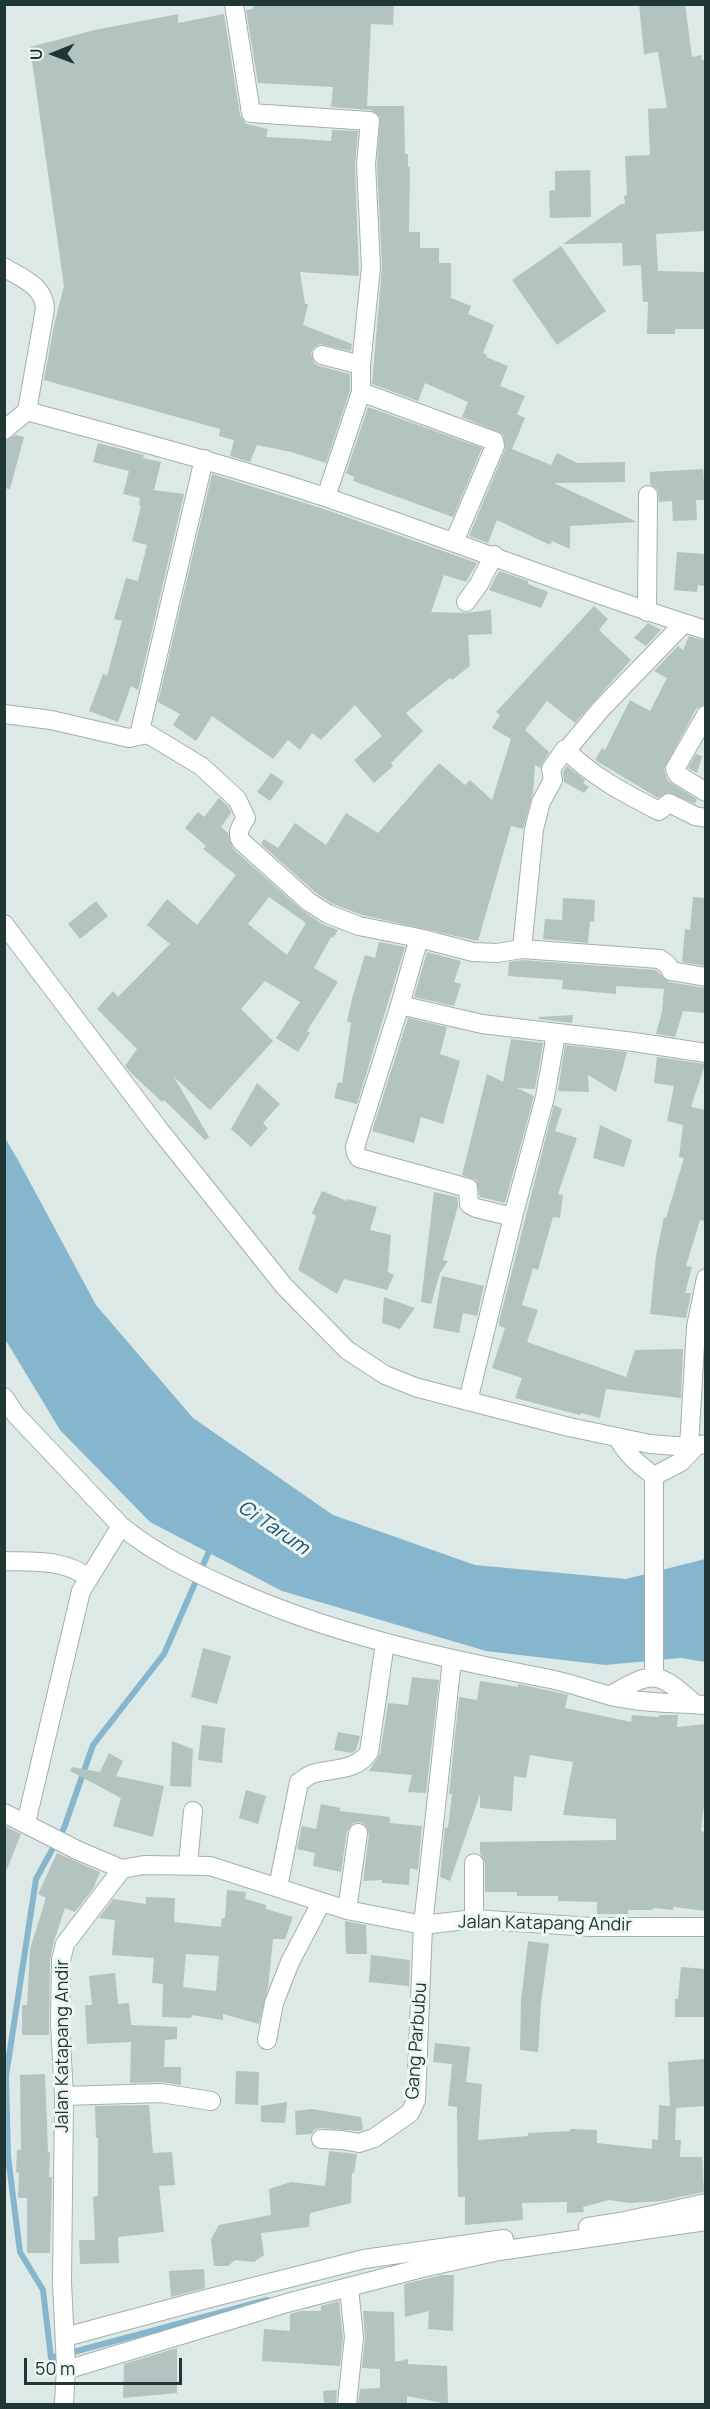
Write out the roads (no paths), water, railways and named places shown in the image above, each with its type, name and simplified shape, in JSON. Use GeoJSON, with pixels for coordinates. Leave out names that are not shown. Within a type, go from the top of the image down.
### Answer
{"type":"FeatureCollection","features":[{"type":"Feature","properties":{"kind":"street"},"geometry":{"type":"LineString","coordinates":[[234,4],[251,113],[370,121],[366,164],[371,267],[361,365],[361,392],[326,497]]}},
{"type":"Feature","properties":{"kind":"street"},"geometry":{"type":"LineString","coordinates":[[4,267],[32,283],[42,293],[44,300],[27,411],[4,430]]}},
{"type":"Feature","properties":{"kind":"street"},"geometry":{"type":"LineString","coordinates":[[322,355],[361,365]]}},
{"type":"Feature","properties":{"kind":"street"},"geometry":{"type":"LineString","coordinates":[[361,392],[494,441],[495,446],[454,542]]}},
{"type":"Feature","properties":{"kind":"street"},"geometry":{"type":"LineString","coordinates":[[27,411],[204,459],[326,497],[494,555],[647,612],[705,630]]}},
{"type":"Feature","properties":{"kind":"street"},"geometry":{"type":"LineString","coordinates":[[139,735],[204,459]]}},
{"type":"Feature","properties":{"kind":"street"},"geometry":{"type":"LineString","coordinates":[[647,612],[648,495]]}},
{"type":"Feature","properties":{"kind":"street"},"geometry":{"type":"LineString","coordinates":[[466,602],[479,584],[494,555]]}},
{"type":"Feature","properties":{"kind":"street"},"geometry":{"type":"LineString","coordinates":[[522,950],[534,829],[542,801],[553,780],[551,769],[565,749],[566,751],[601,709],[684,623]]}},
{"type":"Feature","properties":{"kind":"street"},"geometry":{"type":"LineString","coordinates":[[4,714],[51,720],[129,738],[148,734],[157,738],[201,766],[237,800],[246,818],[238,830],[241,841],[309,902],[328,914],[359,926],[473,952],[497,953],[522,950],[660,959],[668,965],[670,971],[705,977]]}},
{"type":"Feature","properties":{"kind":"street"},"geometry":{"type":"LineString","coordinates":[[705,715],[675,769],[678,775],[705,792]]}},
{"type":"Feature","properties":{"kind":"street"},"geometry":{"type":"LineString","coordinates":[[566,751],[597,777],[659,811],[669,804],[705,818]]}},
{"type":"Feature","properties":{"kind":"street"},"geometry":{"type":"LineString","coordinates":[[4,924],[158,1128],[284,1286],[347,1350],[385,1375],[415,1387],[569,1428],[650,1444],[697,1445]]}},
{"type":"Feature","properties":{"kind":"street"},"geometry":{"type":"LineString","coordinates":[[419,938],[355,1147],[356,1153],[359,1158],[468,1188],[469,1204],[476,1208],[513,1217]]}},
{"type":"Feature","properties":{"kind":"street"},"geometry":{"type":"LineString","coordinates":[[400,1005],[482,1024],[705,1053]]}},
{"type":"Feature","properties":{"kind":"street"},"geometry":{"type":"LineString","coordinates":[[468,1401],[544,1097],[556,1034]]}},
{"type":"Feature","properties":{"kind":"street"},"geometry":{"type":"LineString","coordinates":[[654,1476],[681,1462],[697,1445],[696,1327],[705,1278]]}},
{"type":"Feature","properties":{"kind":"street"},"geometry":{"type":"LineString","coordinates":[[4,1397],[16,1415],[121,1526],[135,1537],[188,1570],[273,1608],[385,1643],[452,1660],[574,1683],[610,1695],[700,1705]]}},
{"type":"Feature","properties":{"kind":"street"},"geometry":{"type":"LineString","coordinates":[[616,1437],[635,1463],[654,1476]]}},
{"type":"Feature","properties":{"kind":"street"},"geometry":{"type":"LineString","coordinates":[[654,1476],[654,1676]]}},
{"type":"Feature","properties":{"kind":"street"},"geometry":{"type":"LineString","coordinates":[[26,1823],[81,1591],[121,1526]]}},
{"type":"Feature","properties":{"kind":"street"},"geometry":{"type":"LineString","coordinates":[[4,1561],[55,1563],[82,1573],[88,1578]]}},
{"type":"Feature","properties":{"kind":"street"},"geometry":{"type":"LineString","coordinates":[[278,1887],[299,1782],[310,1774],[343,1770],[365,1758],[369,1752],[385,1643]]}},
{"type":"Feature","properties":{"kind":"street","name":"Gang Parbubu"},"geometry":{"type":"LineString","coordinates":[[321,2139],[359,2143],[374,2138],[410,2113],[416,2100],[423,1925],[452,1660]]}},
{"type":"Feature","properties":{"kind":"street"},"geometry":{"type":"LineString","coordinates":[[610,1695],[628,1685],[654,1676],[668,1681],[700,1705]]}},
{"type":"Feature","properties":{"kind":"street"},"geometry":{"type":"LineString","coordinates":[[188,1865],[193,1811]]}},
{"type":"Feature","properties":{"kind":"street"},"geometry":{"type":"LineString","coordinates":[[4,1814],[79,1851],[122,1869]]}},
{"type":"Feature","properties":{"kind":"street"},"geometry":{"type":"LineString","coordinates":[[347,1910],[358,1833]]}},
{"type":"Feature","properties":{"kind":"street"},"geometry":{"type":"LineString","coordinates":[[474,1863],[474,1919]]}},
{"type":"Feature","properties":{"kind":"street","name":"Jalan Katapang Andir"},"geometry":{"type":"LineString","coordinates":[[64,2404],[66,2368],[62,2282],[64,2096],[60,2023],[62,1952],[100,1895],[122,1869],[144,1865],[210,1866],[321,1903],[423,1925],[474,1919],[590,1927],[705,1927]]}},
{"type":"Feature","properties":{"kind":"street"},"geometry":{"type":"LineString","coordinates":[[267,2040],[274,2003],[290,1962],[321,1903]]}},
{"type":"Feature","properties":{"kind":"street"},"geometry":{"type":"LineString","coordinates":[[64,2096],[161,2093],[211,2101]]}},
{"type":"Feature","properties":{"kind":"street"},"geometry":{"type":"LineString","coordinates":[[65,2343],[188,2303],[364,2259],[620,2222],[705,2204]]}},
{"type":"Feature","properties":{"kind":"street"},"geometry":{"type":"LineString","coordinates":[[66,2368],[243,2315],[423,2268],[499,2251],[631,2234],[705,2221]]}},
{"type":"Feature","properties":{"kind":"street"},"geometry":{"type":"LineString","coordinates":[[347,2404],[354,2337],[350,2288]]}},
{"type":"Feature","properties":{"kind":"water","name":"Ci Tarum"},"geometry":{"type":"Polygon","coordinates":[[[5,1138],[96,1305],[193,1418],[333,1515],[475,1565],[626,1579],[705,1559],[705,1662],[681,1658],[605,1665],[486,1651],[282,1591],[150,1522],[60,1430],[5,1339],[5,1138]]]}},
{"type":"Feature","properties":{"kind":"waterway"},"geometry":{"type":"LineString","coordinates":[[211,1547],[164,1654],[93,1745],[64,1828],[36,1879],[6,2076],[8,2157],[20,2252],[43,2290],[51,2358],[267,2300]]}}]}
